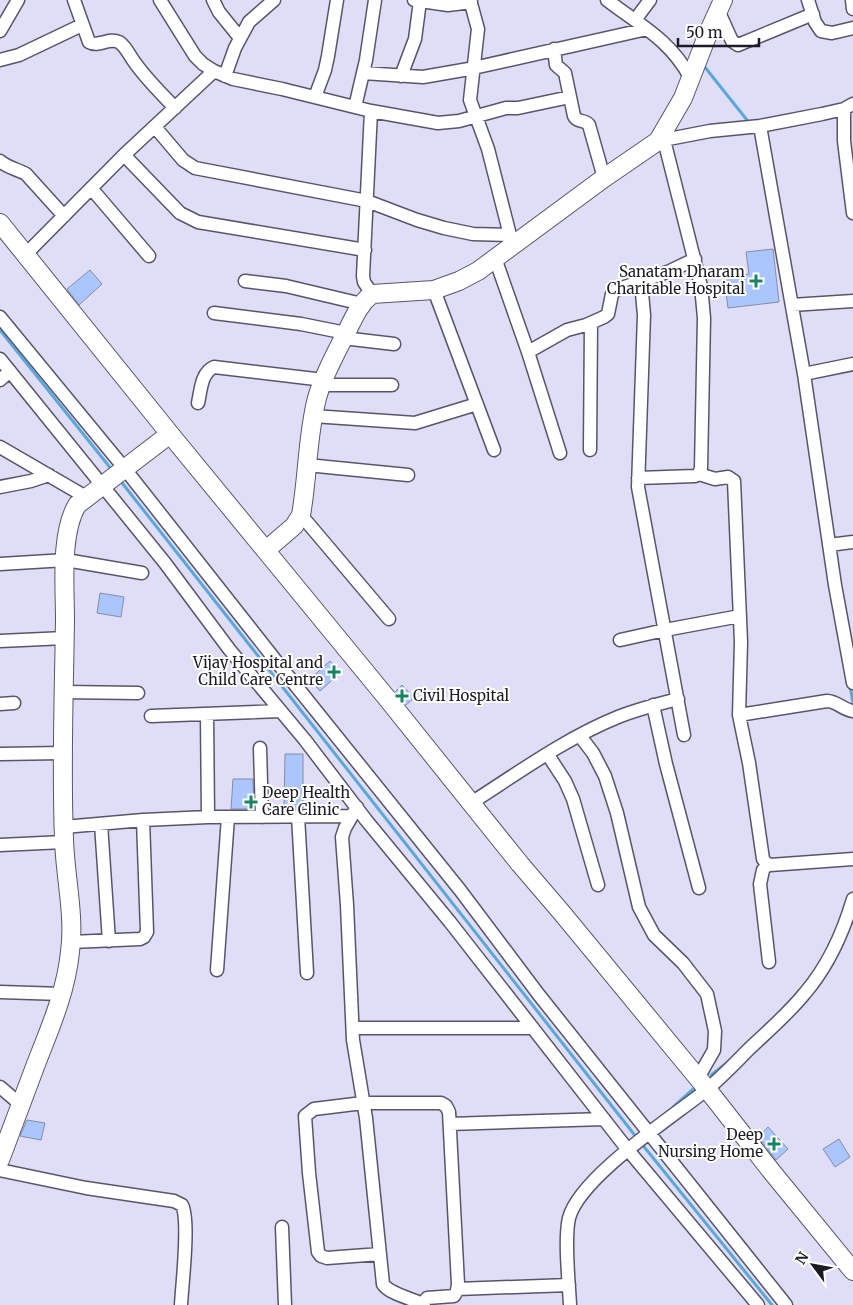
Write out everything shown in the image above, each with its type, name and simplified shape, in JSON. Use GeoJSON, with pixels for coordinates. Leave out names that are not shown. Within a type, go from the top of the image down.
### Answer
{"type":"FeatureCollection","features":[{"type":"Feature","properties":{"kind":"street"},"geometry":{"type":"LineString","coordinates":[[0,31],[18,0]]}},
{"type":"Feature","properties":{"kind":"street"},"geometry":{"type":"LineString","coordinates":[[74,0],[89,42],[93,45],[112,40],[122,44],[143,74],[175,108]]}},
{"type":"Feature","properties":{"kind":"street"},"geometry":{"type":"LineString","coordinates":[[160,0],[195,56],[203,64],[219,74],[233,79],[371,111],[438,123],[476,117],[506,108],[518,108],[570,97]]}},
{"type":"Feature","properties":{"kind":"street"},"geometry":{"type":"LineString","coordinates":[[213,0],[218,12],[240,38]]}},
{"type":"Feature","properties":{"kind":"street"},"geometry":{"type":"LineString","coordinates":[[315,97],[328,56],[337,0]]}},
{"type":"Feature","properties":{"kind":"street"},"geometry":{"type":"LineString","coordinates":[[355,107],[363,73],[375,0]]}},
{"type":"Feature","properties":{"kind":"street"},"geometry":{"type":"LineString","coordinates":[[607,0],[672,50],[690,78]]}},
{"type":"Feature","properties":{"kind":"street"},"geometry":{"type":"LineString","coordinates":[[808,0],[817,27],[825,32],[853,28]]}},
{"type":"Feature","properties":{"kind":"street"},"geometry":{"type":"LineString","coordinates":[[852,0],[853,9]]}},
{"type":"Feature","properties":{"kind":"street"},"geometry":{"type":"LineString","coordinates":[[25,255],[124,155],[175,108],[219,74],[250,22],[270,1]]}},
{"type":"Feature","properties":{"kind":"street"},"geometry":{"type":"LineString","coordinates":[[401,76],[414,39],[424,1],[448,5],[470,1],[478,29],[470,100],[488,149],[511,240]]}},
{"type":"Feature","properties":{"kind":"street"},"geometry":{"type":"LineString","coordinates":[[635,20],[648,1]]}},
{"type":"Feature","properties":{"kind":"street"},"geometry":{"type":"LineString","coordinates":[[721,5],[732,41],[738,45],[813,14]]}},
{"type":"Feature","properties":{"kind":"street"},"geometry":{"type":"LineString","coordinates":[[699,474],[702,468],[704,318],[701,286],[661,140],[682,98],[721,5]]}},
{"type":"Feature","properties":{"kind":"street"},"geometry":{"type":"LineString","coordinates":[[0,60],[19,54],[82,25]]}},
{"type":"Feature","properties":{"kind":"street"},"geometry":{"type":"LineString","coordinates":[[363,73],[423,77],[473,68],[647,29]]}},
{"type":"Feature","properties":{"kind":"street"},"geometry":{"type":"LineString","coordinates":[[554,49],[556,65],[565,73],[575,119],[586,122],[589,125],[604,178]]}},
{"type":"Feature","properties":{"kind":"street"},"geometry":{"type":"LineString","coordinates":[[245,281],[367,299],[434,290],[459,281],[478,271],[495,258],[511,240],[661,140],[710,131],[760,126],[848,106],[844,141],[853,213]]}},
{"type":"Feature","properties":{"kind":"street"},"geometry":{"type":"LineString","coordinates":[[266,550],[294,526],[301,515],[313,416],[323,382],[344,336],[367,299],[364,282],[371,111]]}},
{"type":"Feature","properties":{"kind":"street"},"geometry":{"type":"LineString","coordinates":[[760,126],[804,374],[853,683]]}},
{"type":"Feature","properties":{"kind":"street"},"geometry":{"type":"LineString","coordinates":[[155,127],[183,160],[195,168],[367,201],[444,228],[511,240]]}},
{"type":"Feature","properties":{"kind":"street"},"geometry":{"type":"LineString","coordinates":[[124,155],[180,212],[198,222],[365,250]]}},
{"type":"Feature","properties":{"kind":"street"},"geometry":{"type":"LineString","coordinates":[[0,162],[9,168],[26,174],[64,216]]}},
{"type":"Feature","properties":{"kind":"street"},"geometry":{"type":"LineString","coordinates":[[91,188],[149,256]]}},
{"type":"Feature","properties":{"kind":"street"},"geometry":{"type":"LineString","coordinates":[[0,224],[471,803],[703,1084],[777,1179],[853,1271]]}},
{"type":"Feature","properties":{"kind":"street"},"geometry":{"type":"LineString","coordinates":[[495,258],[528,352],[560,453]]}},
{"type":"Feature","properties":{"kind":"street"},"geometry":{"type":"LineString","coordinates":[[528,352],[567,330],[604,318],[608,314],[612,294],[616,290],[670,271],[695,259]]}},
{"type":"Feature","properties":{"kind":"street"},"geometry":{"type":"LineString","coordinates":[[641,282],[644,315],[638,478],[639,499],[684,734]]}},
{"type":"Feature","properties":{"kind":"street"},"geometry":{"type":"LineString","coordinates":[[434,290],[494,450]]}},
{"type":"Feature","properties":{"kind":"street"},"geometry":{"type":"LineString","coordinates":[[792,305],[853,301]]}},
{"type":"Feature","properties":{"kind":"street"},"geometry":{"type":"LineString","coordinates":[[214,313],[301,324],[344,336],[394,344]]}},
{"type":"Feature","properties":{"kind":"street"},"geometry":{"type":"LineString","coordinates":[[0,317],[115,477],[286,674],[460,890],[539,995],[639,1142],[758,1305]]}},
{"type":"Feature","properties":{"kind":"street"},"geometry":{"type":"LineString","coordinates":[[590,450],[591,323]]}},
{"type":"Feature","properties":{"kind":"street"},"geometry":{"type":"LineString","coordinates":[[0,359],[5,376],[115,477],[165,563],[229,649],[305,740],[354,812],[450,922],[604,1119],[639,1142],[786,1305]]}},
{"type":"Feature","properties":{"kind":"street"},"geometry":{"type":"LineString","coordinates":[[804,374],[853,364]]}},
{"type":"Feature","properties":{"kind":"street"},"geometry":{"type":"LineString","coordinates":[[198,404],[205,374],[208,369],[214,367],[323,382],[392,385]]}},
{"type":"Feature","properties":{"kind":"street"},"geometry":{"type":"LineString","coordinates":[[313,416],[415,423],[477,404]]}},
{"type":"Feature","properties":{"kind":"street"},"geometry":{"type":"LineString","coordinates":[[0,1160],[62,994],[66,981],[71,942],[70,903],[64,835],[62,753],[68,527],[71,516],[86,497],[170,434]]}},
{"type":"Feature","properties":{"kind":"street"},"geometry":{"type":"LineString","coordinates":[[0,447],[86,497]]}},
{"type":"Feature","properties":{"kind":"street"},"geometry":{"type":"LineString","coordinates":[[307,465],[408,475]]}},
{"type":"Feature","properties":{"kind":"street"},"geometry":{"type":"LineString","coordinates":[[638,478],[695,476],[699,474],[714,479],[728,477],[734,481],[740,616],[739,715],[749,763],[761,850],[763,859],[768,864]]}},
{"type":"Feature","properties":{"kind":"street"},"geometry":{"type":"LineString","coordinates":[[0,487],[31,481],[49,475]]}},
{"type":"Feature","properties":{"kind":"street"},"geometry":{"type":"LineString","coordinates":[[301,515],[389,619]]}},
{"type":"Feature","properties":{"kind":"street"},"geometry":{"type":"LineString","coordinates":[[830,545],[853,542]]}},
{"type":"Feature","properties":{"kind":"street"},"geometry":{"type":"LineString","coordinates":[[0,564],[66,560],[142,573]]}},
{"type":"Feature","properties":{"kind":"street"},"geometry":{"type":"LineString","coordinates":[[620,640],[740,616]]}},
{"type":"Feature","properties":{"kind":"street"},"geometry":{"type":"LineString","coordinates":[[0,641],[64,638]]}},
{"type":"Feature","properties":{"kind":"street"},"geometry":{"type":"LineString","coordinates":[[63,692],[138,693]]}},
{"type":"Feature","properties":{"kind":"street"},"geometry":{"type":"LineString","coordinates":[[471,803],[580,736],[617,718],[653,705],[678,699]]}},
{"type":"Feature","properties":{"kind":"street"},"geometry":{"type":"LineString","coordinates":[[739,715],[827,701],[836,703],[846,710],[853,711]]}},
{"type":"Feature","properties":{"kind":"street"},"geometry":{"type":"LineString","coordinates":[[0,704],[14,703]]}},
{"type":"Feature","properties":{"kind":"street"},"geometry":{"type":"LineString","coordinates":[[653,705],[698,888]]}},
{"type":"Feature","properties":{"kind":"street"},"geometry":{"type":"LineString","coordinates":[[151,716],[281,711]]}},
{"type":"Feature","properties":{"kind":"street"},"geometry":{"type":"LineString","coordinates":[[207,714],[208,817]]}},
{"type":"Feature","properties":{"kind":"street"},"geometry":{"type":"LineString","coordinates":[[580,736],[593,753],[605,776],[617,813],[639,907],[654,935],[683,963],[707,994],[715,1030],[714,1050],[703,1084]]}},
{"type":"Feature","properties":{"kind":"street"},"geometry":{"type":"LineString","coordinates":[[260,748],[262,817]]}},
{"type":"Feature","properties":{"kind":"street"},"geometry":{"type":"LineString","coordinates":[[0,754],[62,753]]}},
{"type":"Feature","properties":{"kind":"street"},"geometry":{"type":"LineString","coordinates":[[548,755],[565,781],[573,799],[598,885]]}},
{"type":"Feature","properties":{"kind":"street"},"geometry":{"type":"LineString","coordinates":[[0,844],[64,835],[101,824],[143,820],[298,816],[354,812]]}},
{"type":"Feature","properties":{"kind":"street"},"geometry":{"type":"LineString","coordinates":[[354,812],[344,828],[342,837],[348,905],[353,1040],[363,1103],[380,1254],[383,1284],[386,1289],[422,1305],[427,1298],[454,1296],[457,1289],[450,1112],[441,1103],[363,1103],[314,1108],[305,1116],[318,1252],[321,1256],[327,1258],[380,1254]]}},
{"type":"Feature","properties":{"kind":"street"},"geometry":{"type":"LineString","coordinates":[[298,816],[307,973]]}},
{"type":"Feature","properties":{"kind":"street"},"geometry":{"type":"LineString","coordinates":[[217,970],[228,817]]}},
{"type":"Feature","properties":{"kind":"street"},"geometry":{"type":"LineString","coordinates":[[71,942],[140,940],[147,932],[143,820]]}},
{"type":"Feature","properties":{"kind":"street"},"geometry":{"type":"LineString","coordinates":[[101,824],[109,941]]}},
{"type":"Feature","properties":{"kind":"street"},"geometry":{"type":"LineString","coordinates":[[769,962],[760,884],[763,870],[768,864],[853,858]]}},
{"type":"Feature","properties":{"kind":"street"},"geometry":{"type":"LineString","coordinates":[[570,1305],[568,1234],[569,1218],[575,1205],[593,1182],[703,1084],[778,1022],[806,993],[830,957],[853,899]]}},
{"type":"Feature","properties":{"kind":"street"},"geometry":{"type":"LineString","coordinates":[[0,992],[62,994]]}},
{"type":"Feature","properties":{"kind":"street"},"geometry":{"type":"LineString","coordinates":[[353,1028],[533,1028]]}},
{"type":"Feature","properties":{"kind":"street"},"geometry":{"type":"LineString","coordinates":[[0,1087],[20,1104]]}},
{"type":"Feature","properties":{"kind":"street"},"geometry":{"type":"LineString","coordinates":[[450,1124],[604,1119]]}},
{"type":"Feature","properties":{"kind":"street"},"geometry":{"type":"LineString","coordinates":[[0,1170],[86,1188],[174,1201],[182,1205],[185,1211],[185,1238],[181,1305]]}},
{"type":"Feature","properties":{"kind":"street"},"geometry":{"type":"LineString","coordinates":[[282,1227],[286,1305]]}},
{"type":"Feature","properties":{"kind":"street"},"geometry":{"type":"LineString","coordinates":[[457,1289],[569,1285]]}},
{"type":"Feature","properties":{"kind":"building"},"geometry":{"type":"Polygon","coordinates":[[[773,249],[779,302],[728,308],[724,277],[749,274],[746,252],[773,249]]]}},
{"type":"Feature","properties":{"kind":"building"},"geometry":{"type":"Polygon","coordinates":[[[90,270],[102,284],[79,305],[67,289],[90,270]]]}},
{"type":"Feature","properties":{"kind":"building"},"geometry":{"type":"Polygon","coordinates":[[[100,593],[124,597],[121,617],[97,613],[100,593]]]}},
{"type":"Feature","properties":{"kind":"building"},"geometry":{"type":"Polygon","coordinates":[[[330,661],[340,673],[320,691],[310,679],[330,661]]]}},
{"type":"Feature","properties":{"kind":"building"},"geometry":{"type":"Polygon","coordinates":[[[402,685],[414,698],[406,705],[395,692],[402,685]]]}},
{"type":"Feature","properties":{"kind":"building"},"geometry":{"type":"Polygon","coordinates":[[[285,754],[303,754],[303,808],[284,808],[285,754]]]}},
{"type":"Feature","properties":{"kind":"building"},"geometry":{"type":"Polygon","coordinates":[[[233,779],[253,779],[254,809],[231,809],[233,779]]]}},
{"type":"Feature","properties":{"kind":"building"},"geometry":{"type":"Polygon","coordinates":[[[27,1120],[45,1123],[41,1140],[20,1136],[27,1120]]]}},
{"type":"Feature","properties":{"kind":"building"},"geometry":{"type":"Polygon","coordinates":[[[768,1127],[788,1149],[776,1160],[758,1137],[768,1127]]]}},
{"type":"Feature","properties":{"kind":"building"},"geometry":{"type":"Polygon","coordinates":[[[839,1139],[850,1157],[835,1167],[823,1149],[839,1139]]]}},
{"type":"Feature","properties":{"kind":"waterway"},"geometry":{"type":"LineString","coordinates":[[704,66],[747,120]]}},
{"type":"Feature","properties":{"kind":"waterway"},"geometry":{"type":"LineString","coordinates":[[0,330],[112,470]]}},
{"type":"Feature","properties":{"kind":"waterway"},"geometry":{"type":"LineString","coordinates":[[119,479],[637,1138]]}},
{"type":"Feature","properties":{"kind":"waterway"},"geometry":{"type":"LineString","coordinates":[[850,685],[853,703]]}},
{"type":"Feature","properties":{"kind":"waterway"},"geometry":{"type":"LineString","coordinates":[[711,1075],[728,1062]]}},
{"type":"Feature","properties":{"kind":"waterway"},"geometry":{"type":"LineString","coordinates":[[673,1107],[693,1089]]}},
{"type":"Feature","properties":{"kind":"waterway"},"geometry":{"type":"LineString","coordinates":[[641,1143],[772,1305]]}},
{"type":"Feature","properties":{"kind":"place","name":"Sanatam Dharam Charitable Hospital"},"geometry":{"type":"Point","coordinates":[756,281]}},
{"type":"Feature","properties":{"kind":"place","name":"Vijay Hospital and Child Care Centre"},"geometry":{"type":"Point","coordinates":[334,672]}},
{"type":"Feature","properties":{"kind":"place","name":"Civil Hospital"},"geometry":{"type":"Point","coordinates":[402,696]}},
{"type":"Feature","properties":{"kind":"place","name":"Deep Health Care Clinic"},"geometry":{"type":"Point","coordinates":[251,802]}},
{"type":"Feature","properties":{"kind":"place","name":"Deep Nursing Home"},"geometry":{"type":"Point","coordinates":[774,1144]}}]}
